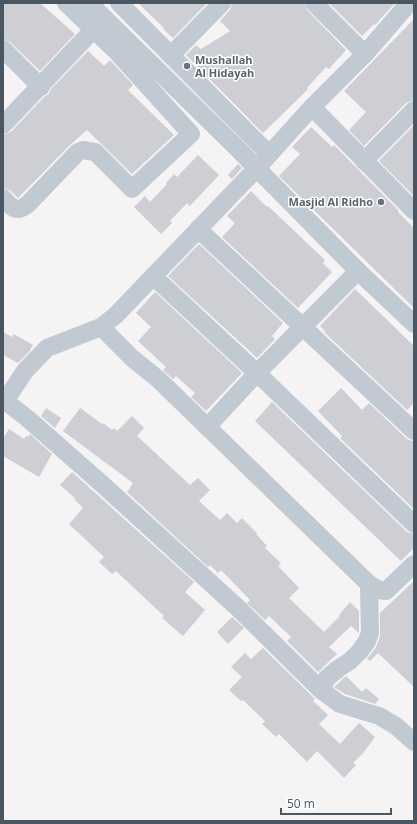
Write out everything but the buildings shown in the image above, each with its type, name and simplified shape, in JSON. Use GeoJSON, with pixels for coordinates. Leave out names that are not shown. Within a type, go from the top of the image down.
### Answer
{"type":"FeatureCollection","features":[{"type":"Feature","properties":{"kind":"street"},"geometry":{"type":"LineString","coordinates":[[66,3],[94,29],[123,47],[257,168],[358,271],[414,324]]}},
{"type":"Feature","properties":{"kind":"street"},"geometry":{"type":"LineString","coordinates":[[3,198],[13,208],[17,210],[22,209],[78,152],[84,150],[95,152],[132,189],[191,134],[89,3]]}},
{"type":"Feature","properties":{"kind":"street"},"geometry":{"type":"LineString","coordinates":[[119,3],[269,154]]}},
{"type":"Feature","properties":{"kind":"street"},"geometry":{"type":"LineString","coordinates":[[314,3],[365,54]]}},
{"type":"Feature","properties":{"kind":"street"},"geometry":{"type":"LineString","coordinates":[[172,55],[220,4]]}},
{"type":"Feature","properties":{"kind":"street"},"geometry":{"type":"LineString","coordinates":[[406,4],[365,54],[312,107],[257,168],[116,315],[101,327],[47,348],[25,370],[4,401],[27,418],[102,484],[238,608],[321,690],[340,704],[379,716],[396,726],[414,742]]}},
{"type":"Feature","properties":{"kind":"street"},"geometry":{"type":"LineString","coordinates":[[3,126],[94,29]]}},
{"type":"Feature","properties":{"kind":"street"},"geometry":{"type":"LineString","coordinates":[[3,49],[41,87]]}},
{"type":"Feature","properties":{"kind":"street"},"geometry":{"type":"LineString","coordinates":[[312,107],[414,211]]}},
{"type":"Feature","properties":{"kind":"street"},"geometry":{"type":"LineString","coordinates":[[364,161],[414,110]]}},
{"type":"Feature","properties":{"kind":"street"},"geometry":{"type":"LineString","coordinates":[[198,229],[414,431]]}},
{"type":"Feature","properties":{"kind":"street"},"geometry":{"type":"LineString","coordinates":[[207,427],[257,373],[358,271]]}},
{"type":"Feature","properties":{"kind":"street"},"geometry":{"type":"LineString","coordinates":[[154,276],[414,524]]}},
{"type":"Feature","properties":{"kind":"street"},"geometry":{"type":"LineString","coordinates":[[101,327],[369,584],[379,590],[386,590],[414,564]]}},
{"type":"Feature","properties":{"kind":"street"},"geometry":{"type":"LineString","coordinates":[[321,690],[327,678],[350,661],[367,641],[370,633],[369,584]]}},
{"type":"Feature","properties":{"kind":"place","name":"Mushallah Al Hidayah"},"geometry":{"type":"Point","coordinates":[187,66]}},
{"type":"Feature","properties":{"kind":"place","name":"Masjid Al Ridho"},"geometry":{"type":"Point","coordinates":[381,202]}}]}
